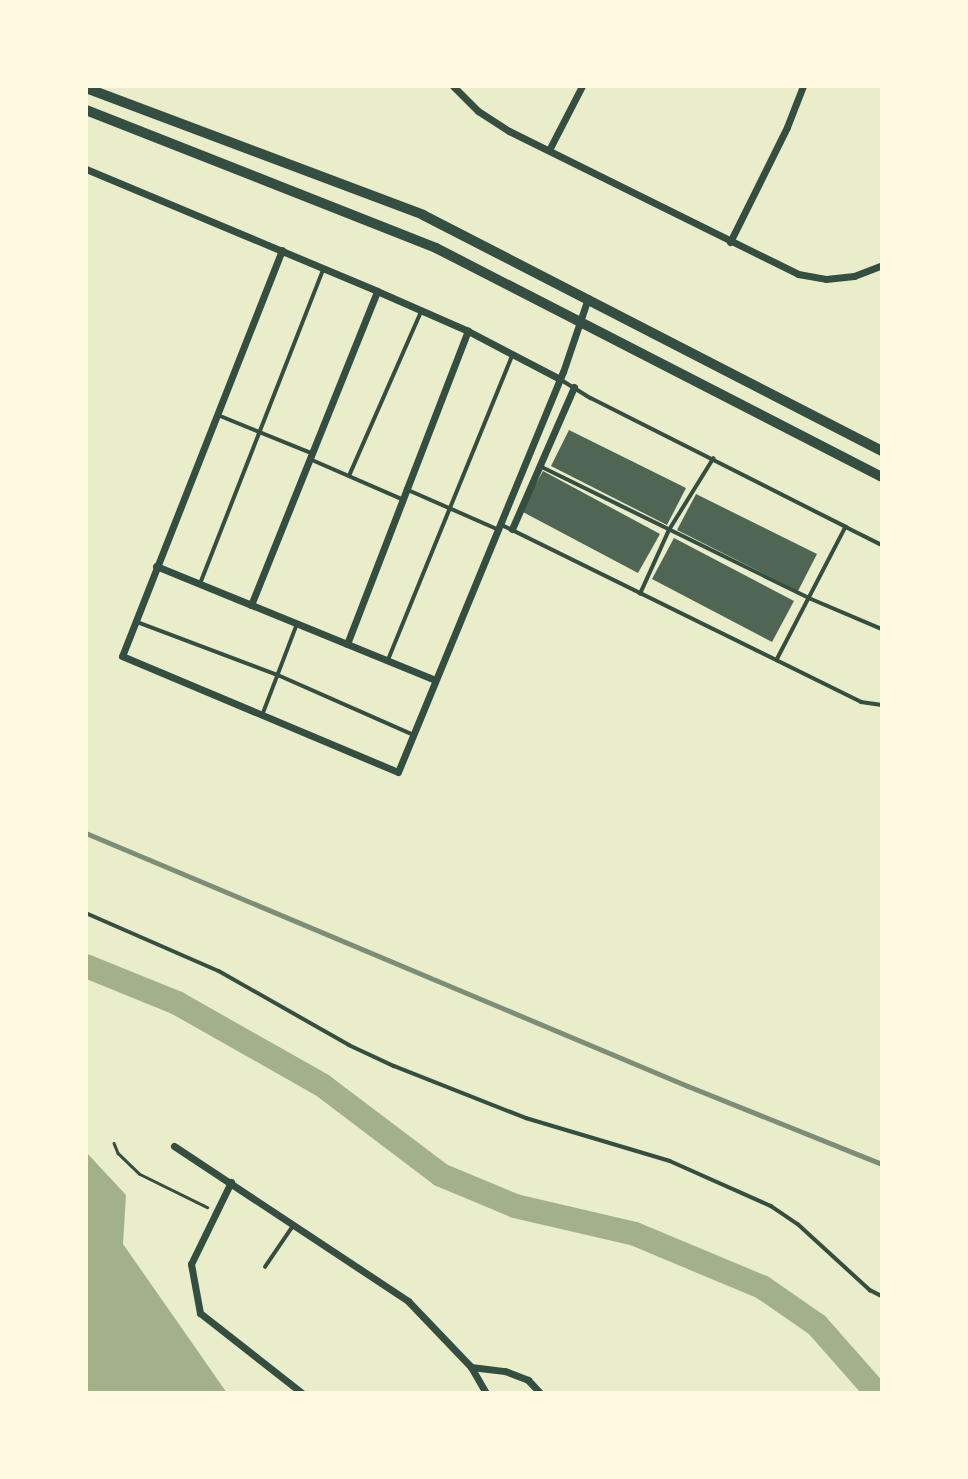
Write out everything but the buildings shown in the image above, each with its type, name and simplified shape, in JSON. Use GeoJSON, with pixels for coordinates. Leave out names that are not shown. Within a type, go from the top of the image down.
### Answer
{"type":"FeatureCollection","features":[{"type":"Feature","properties":{"kind":"main road"},"geometry":{"type":"LineString","coordinates":[[86,88],[103,91],[423,215],[882,451]]}},
{"type":"Feature","properties":{"kind":"main road"},"geometry":{"type":"LineString","coordinates":[[86,110],[436,248],[882,477]]}},
{"type":"Feature","properties":{"kind":"street"},"geometry":{"type":"LineString","coordinates":[[453,86],[478,111],[549,150],[798,274],[826,279],[854,276],[882,265]]}},
{"type":"Feature","properties":{"kind":"street"},"geometry":{"type":"LineString","coordinates":[[549,150],[582,86]]}},
{"type":"Feature","properties":{"kind":"street"},"geometry":{"type":"LineString","coordinates":[[730,242],[778,148],[803,86]]}},
{"type":"Feature","properties":{"kind":"street"},"geometry":{"type":"LineString","coordinates":[[86,169],[421,310],[560,379]]}},
{"type":"Feature","properties":{"kind":"street"},"geometry":{"type":"LineString","coordinates":[[282,250],[122,656],[397,772],[560,379],[588,298]]}},
{"type":"Feature","properties":{"kind":"street"},"geometry":{"type":"LineString","coordinates":[[250,605],[377,291]]}},
{"type":"Feature","properties":{"kind":"street"},"geometry":{"type":"LineString","coordinates":[[347,644],[468,331]]}},
{"type":"Feature","properties":{"kind":"street"},"geometry":{"type":"LineString","coordinates":[[512,529],[574,387]]}},
{"type":"Feature","properties":{"kind":"street"},"geometry":{"type":"LineString","coordinates":[[156,566],[435,680]]}},
{"type":"Feature","properties":{"kind":"street"},"geometry":{"type":"LineString","coordinates":[[174,1146],[408,1301],[471,1367],[486,1393]]}},
{"type":"Feature","properties":{"kind":"street"},"geometry":{"type":"LineString","coordinates":[[231,1182],[191,1264],[200,1313],[302,1393]]}},
{"type":"Feature","properties":{"kind":"street"},"geometry":{"type":"LineString","coordinates":[[471,1367],[505,1371],[528,1380],[540,1393]]}},
{"type":"Feature","properties":{"kind":"lane"},"geometry":{"type":"LineString","coordinates":[[200,584],[324,268]]}},
{"type":"Feature","properties":{"kind":"lane"},"geometry":{"type":"LineString","coordinates":[[349,476],[421,310]]}},
{"type":"Feature","properties":{"kind":"lane"},"geometry":{"type":"LineString","coordinates":[[388,661],[513,354]]}},
{"type":"Feature","properties":{"kind":"lane"},"geometry":{"type":"LineString","coordinates":[[560,379],[882,545]]}},
{"type":"Feature","properties":{"kind":"lane"},"geometry":{"type":"LineString","coordinates":[[216,414],[402,499]]}},
{"type":"Feature","properties":{"kind":"lane"},"geometry":{"type":"LineString","coordinates":[[640,594],[669,530],[713,459]]}},
{"type":"Feature","properties":{"kind":"lane"},"geometry":{"type":"LineString","coordinates":[[540,466],[809,598],[882,629]]}},
{"type":"Feature","properties":{"kind":"lane"},"geometry":{"type":"LineString","coordinates":[[405,489],[512,529],[861,702],[882,705]]}},
{"type":"Feature","properties":{"kind":"lane"},"geometry":{"type":"LineString","coordinates":[[778,660],[846,527]]}},
{"type":"Feature","properties":{"kind":"lane"},"geometry":{"type":"LineString","coordinates":[[135,621],[278,675],[413,734]]}},
{"type":"Feature","properties":{"kind":"lane"},"geometry":{"type":"LineString","coordinates":[[262,715],[298,624]]}},
{"type":"Feature","properties":{"kind":"lane"},"geometry":{"type":"LineString","coordinates":[[86,913],[219,971],[349,1045],[394,1066],[526,1118],[670,1161],[771,1206],[798,1224],[870,1290],[882,1296]]}},
{"type":"Feature","properties":{"kind":"lane"},"geometry":{"type":"LineString","coordinates":[[265,1267],[295,1225]]}},
{"type":"Feature","properties":{"kind":"path"},"geometry":{"type":"LineString","coordinates":[[114,1143],[118,1153],[140,1174],[216,1212]]}},
{"type":"Feature","properties":{"kind":"shaded area"},"geometry":{"type":"Polygon","coordinates":[[[86,1152],[126,1195],[123,1244],[227,1393],[86,1393],[86,1152]]]}},
{"type":"Feature","properties":{"kind":"waterway"},"geometry":{"type":"LineString","coordinates":[[86,966],[177,1003],[322,1085],[441,1175],[515,1206],[635,1234],[762,1287],[817,1325],[877,1393]]}},
{"type":"Feature","properties":{"kind":"railway"},"geometry":{"type":"LineString","coordinates":[[86,833],[688,1086],[882,1164]]}}]}
